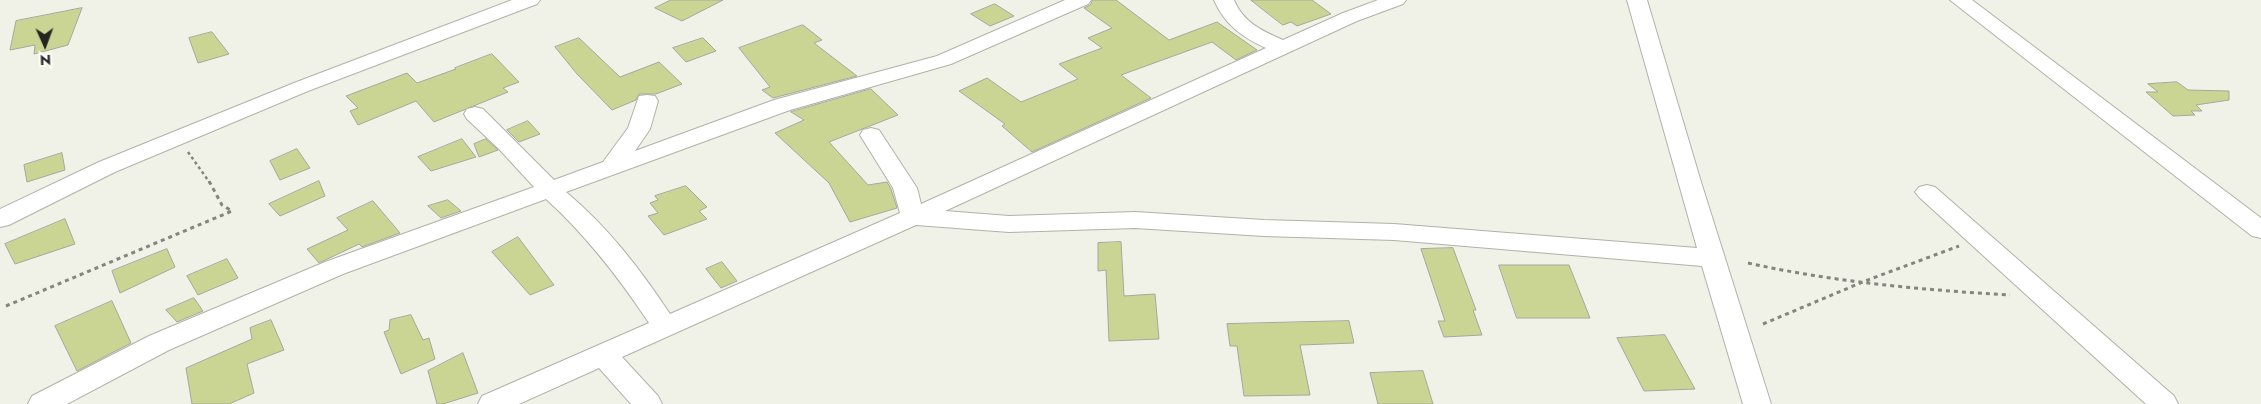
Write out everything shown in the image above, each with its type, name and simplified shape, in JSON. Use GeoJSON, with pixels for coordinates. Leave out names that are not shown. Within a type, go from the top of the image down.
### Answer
{"type":"FeatureCollection","features":[{"type":"Feature","properties":{"kind":"street"},"geometry":{"type":"LineString","coordinates":[[0,219],[107,167],[177,138],[530,0]]}},
{"type":"Feature","properties":{"kind":"street"},"geometry":{"type":"LineString","coordinates":[[42,404],[136,354],[262,297],[334,268],[782,105],[944,60],[1081,0]]}},
{"type":"Feature","properties":{"kind":"street"},"geometry":{"type":"LineString","coordinates":[[1224,0],[1232,18],[1256,36],[1285,48]]}},
{"type":"Feature","properties":{"kind":"street"},"geometry":{"type":"LineString","coordinates":[[492,404],[913,217],[1350,17],[1396,0]]}},
{"type":"Feature","properties":{"kind":"street"},"geometry":{"type":"LineString","coordinates":[[1637,0],[1756,404]]}},
{"type":"Feature","properties":{"kind":"street"},"geometry":{"type":"LineString","coordinates":[[1960,0],[2261,230]]}},
{"type":"Feature","properties":{"kind":"street"},"geometry":{"type":"LineString","coordinates":[[611,167],[639,128],[647,101]]}},
{"type":"Feature","properties":{"kind":"street"},"geometry":{"type":"LineString","coordinates":[[475,114],[507,144],[550,190],[583,219],[631,276],[665,327]]}},
{"type":"Feature","properties":{"kind":"street"},"geometry":{"type":"LineString","coordinates":[[871,135],[889,160],[904,188],[913,217]]}},
{"type":"Feature","properties":{"kind":"street"},"geometry":{"type":"LineString","coordinates":[[1927,192],[2164,404]]}},
{"type":"Feature","properties":{"kind":"street"},"geometry":{"type":"LineString","coordinates":[[913,217],[1009,224],[1135,220],[1264,228],[1394,232],[1712,258]]}},
{"type":"Feature","properties":{"kind":"street"},"geometry":{"type":"LineString","coordinates":[[604,355],[648,404]]}},
{"type":"Feature","properties":{"kind":"path"},"geometry":{"type":"LineString","coordinates":[[6,306],[232,211],[222,205],[204,174],[177,138]]}},
{"type":"Feature","properties":{"kind":"path"},"geometry":{"type":"LineString","coordinates":[[1763,324],[1865,281],[1962,244]]}},
{"type":"Feature","properties":{"kind":"path"},"geometry":{"type":"LineString","coordinates":[[1748,263],[1794,273],[1953,292],[2019,296]]}},
{"type":"Feature","properties":{"kind":"building"},"geometry":{"type":"Polygon","coordinates":[[[671,0],[723,0],[682,21],[655,8],[671,0]]]}},
{"type":"Feature","properties":{"kind":"building"},"geometry":{"type":"Polygon","coordinates":[[[1093,0],[1116,0],[1169,40],[1217,22],[1257,50],[1236,60],[1212,42],[1121,75],[1151,98],[1032,152],[1002,126],[1005,124],[959,91],[987,78],[1021,102],[1078,79],[1059,64],[1102,48],[1088,38],[1112,28],[1084,8],[1090,5],[1093,0]]]}},
{"type":"Feature","properties":{"kind":"building"},"geometry":{"type":"Polygon","coordinates":[[[1251,0],[1312,0],[1331,14],[1297,26],[1291,22],[1283,25],[1251,0]]]}},
{"type":"Feature","properties":{"kind":"building"},"geometry":{"type":"Polygon","coordinates":[[[995,4],[1014,16],[990,26],[971,14],[995,4]]]}},
{"type":"Feature","properties":{"kind":"building"},"geometry":{"type":"Polygon","coordinates":[[[82,8],[68,45],[34,54],[35,45],[10,50],[16,21],[82,8]]]}},
{"type":"Feature","properties":{"kind":"building"},"geometry":{"type":"Polygon","coordinates":[[[803,25],[822,40],[814,43],[857,76],[773,98],[762,90],[770,87],[739,48],[803,25]]]}},
{"type":"Feature","properties":{"kind":"building"},"geometry":{"type":"Polygon","coordinates":[[[212,32],[229,54],[198,63],[189,38],[212,32]]]}},
{"type":"Feature","properties":{"kind":"building"},"geometry":{"type":"Polygon","coordinates":[[[579,38],[620,77],[659,62],[682,84],[656,94],[639,94],[636,100],[612,110],[577,74],[555,47],[579,38]]]}},
{"type":"Feature","properties":{"kind":"building"},"geometry":{"type":"Polygon","coordinates":[[[703,38],[716,51],[686,62],[673,48],[703,38]]]}},
{"type":"Feature","properties":{"kind":"building"},"geometry":{"type":"Polygon","coordinates":[[[492,54],[519,82],[503,88],[508,92],[434,122],[416,101],[358,125],[350,111],[358,108],[346,96],[407,73],[417,83],[492,54]]]}},
{"type":"Feature","properties":{"kind":"building"},"geometry":{"type":"Polygon","coordinates":[[[2177,82],[2188,90],[2229,91],[2229,100],[2196,105],[2202,111],[2191,111],[2195,115],[2173,116],[2146,92],[2158,92],[2148,84],[2177,82]]]}},
{"type":"Feature","properties":{"kind":"building"},"geometry":{"type":"Polygon","coordinates":[[[871,89],[898,115],[829,142],[868,185],[887,182],[897,208],[850,222],[829,183],[775,133],[804,120],[791,112],[871,89]]]}},
{"type":"Feature","properties":{"kind":"building"},"geometry":{"type":"Polygon","coordinates":[[[528,121],[540,134],[519,142],[507,130],[528,121]]]}},
{"type":"Feature","properties":{"kind":"building"},"geometry":{"type":"Polygon","coordinates":[[[462,139],[476,157],[431,171],[418,157],[462,139]]]}},
{"type":"Feature","properties":{"kind":"building"},"geometry":{"type":"Polygon","coordinates":[[[486,139],[498,150],[479,157],[474,144],[486,139]]]}},
{"type":"Feature","properties":{"kind":"building"},"geometry":{"type":"Polygon","coordinates":[[[297,149],[310,168],[280,180],[270,161],[297,149]]]}},
{"type":"Feature","properties":{"kind":"building"},"geometry":{"type":"Polygon","coordinates":[[[62,153],[65,170],[27,182],[24,165],[62,153]]]}},
{"type":"Feature","properties":{"kind":"building"},"geometry":{"type":"Polygon","coordinates":[[[319,181],[325,196],[280,216],[269,204],[319,181]]]}},
{"type":"Feature","properties":{"kind":"building"},"geometry":{"type":"Polygon","coordinates":[[[686,186],[707,207],[699,211],[707,219],[664,235],[648,216],[658,213],[650,203],[658,200],[655,196],[686,186]]]}},
{"type":"Feature","properties":{"kind":"building"},"geometry":{"type":"Polygon","coordinates":[[[448,200],[461,211],[441,218],[428,206],[448,200]]]}},
{"type":"Feature","properties":{"kind":"building"},"geometry":{"type":"Polygon","coordinates":[[[373,201],[400,233],[362,247],[359,244],[319,263],[307,249],[348,230],[337,218],[373,201]]]}},
{"type":"Feature","properties":{"kind":"building"},"geometry":{"type":"Polygon","coordinates":[[[65,219],[75,244],[15,264],[5,244],[65,219]]]}},
{"type":"Feature","properties":{"kind":"building"},"geometry":{"type":"Polygon","coordinates":[[[518,237],[554,285],[530,295],[492,252],[518,237]]]}},
{"type":"Feature","properties":{"kind":"building"},"geometry":{"type":"Polygon","coordinates":[[[1121,242],[1124,296],[1155,294],[1159,339],[1109,341],[1106,270],[1098,271],[1098,243],[1121,242]]]}},
{"type":"Feature","properties":{"kind":"building"},"geometry":{"type":"Polygon","coordinates":[[[1453,248],[1476,310],[1473,310],[1482,335],[1444,337],[1438,321],[1445,321],[1421,249],[1453,248]]]}},
{"type":"Feature","properties":{"kind":"building"},"geometry":{"type":"Polygon","coordinates":[[[167,249],[175,267],[120,293],[112,271],[167,249]]]}},
{"type":"Feature","properties":{"kind":"building"},"geometry":{"type":"Polygon","coordinates":[[[227,259],[238,278],[198,295],[187,276],[227,259]]]}},
{"type":"Feature","properties":{"kind":"building"},"geometry":{"type":"Polygon","coordinates":[[[722,262],[737,281],[721,288],[706,269],[722,262]]]}},
{"type":"Feature","properties":{"kind":"building"},"geometry":{"type":"Polygon","coordinates":[[[1499,265],[1569,265],[1590,318],[1517,318],[1499,265]]]}},
{"type":"Feature","properties":{"kind":"building"},"geometry":{"type":"Polygon","coordinates":[[[194,298],[203,311],[177,322],[166,310],[194,298]]]}},
{"type":"Feature","properties":{"kind":"building"},"geometry":{"type":"Polygon","coordinates":[[[112,301],[131,343],[77,371],[55,326],[112,301]]]}},
{"type":"Feature","properties":{"kind":"building"},"geometry":{"type":"Polygon","coordinates":[[[411,315],[423,340],[429,338],[435,359],[401,374],[384,332],[389,330],[390,320],[411,315]]]}},
{"type":"Feature","properties":{"kind":"building"},"geometry":{"type":"Polygon","coordinates":[[[271,320],[284,350],[247,364],[254,393],[229,404],[192,404],[186,368],[252,339],[250,328],[271,320]]]}},
{"type":"Feature","properties":{"kind":"building"},"geometry":{"type":"Polygon","coordinates":[[[1349,321],[1354,343],[1300,345],[1310,395],[1244,396],[1237,346],[1230,346],[1227,324],[1349,321]]]}},
{"type":"Feature","properties":{"kind":"building"},"geometry":{"type":"Polygon","coordinates":[[[1665,335],[1695,389],[1644,391],[1617,338],[1665,335]]]}},
{"type":"Feature","properties":{"kind":"building"},"geometry":{"type":"Polygon","coordinates":[[[463,353],[478,393],[443,404],[437,404],[428,371],[463,353]]]}},
{"type":"Feature","properties":{"kind":"building"},"geometry":{"type":"Polygon","coordinates":[[[1423,371],[1433,404],[1378,404],[1370,373],[1423,371]]]}}]}
